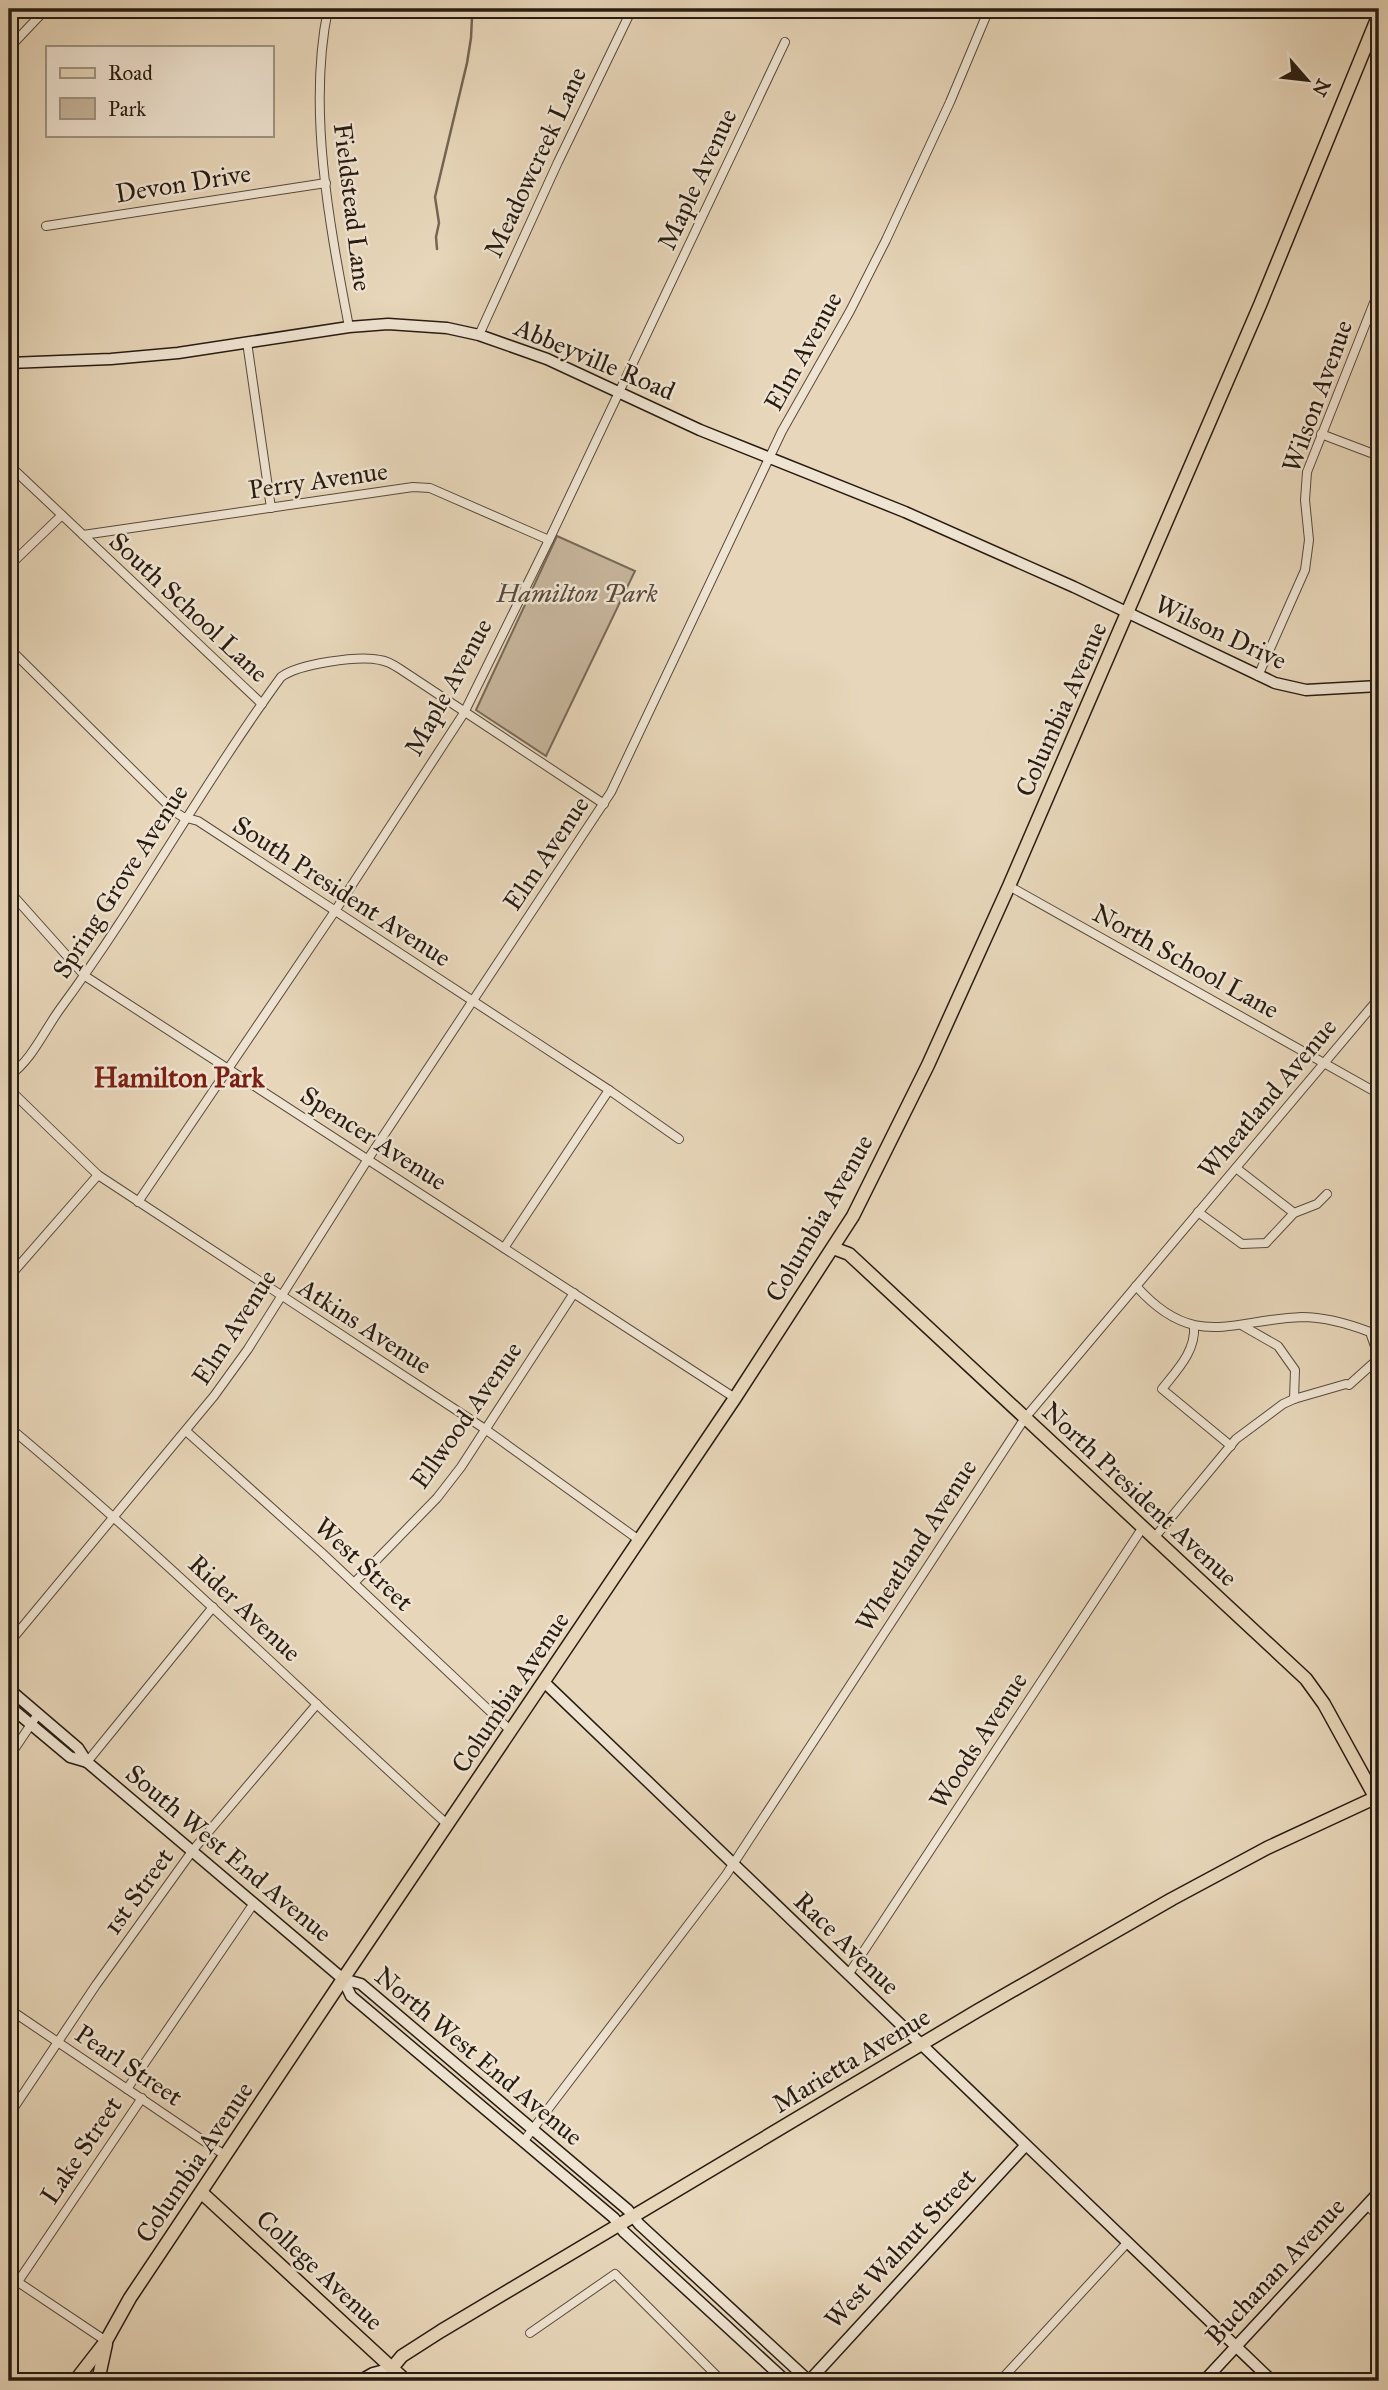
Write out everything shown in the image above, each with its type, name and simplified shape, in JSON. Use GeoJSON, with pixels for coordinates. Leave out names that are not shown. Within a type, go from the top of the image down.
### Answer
{"type":"FeatureCollection","features":[{"type":"Feature","properties":{"kind":"main road","name":"Columbia Avenue"},"geometry":{"type":"LineString","coordinates":[[106,2341],[130,2298],[735,1398],[833,1248],[876,1171],[928,1065],[1009,886],[1030,832],[1128,614],[1260,305],[1379,14]]}},
{"type":"Feature","properties":{"kind":"main road","name":"North President Avenue"},"geometry":{"type":"LineString","coordinates":[[833,1248],[849,1254],[1313,1688],[1378,1799]]}},
{"type":"Feature","properties":{"kind":"main road","name":"Marietta Avenue"},"geometry":{"type":"LineString","coordinates":[[391,2374],[402,2356],[411,2350],[977,2011],[1214,1876],[1306,1829],[1378,1799]]}},
{"type":"Feature","properties":{"kind":"main road","name":"College Avenue"},"geometry":{"type":"LineString","coordinates":[[202,2193],[391,2374],[406,2381]]}},
{"type":"Feature","properties":{"kind":"main road"},"geometry":{"type":"LineString","coordinates":[[75,2381],[106,2341]]}},
{"type":"Feature","properties":{"kind":"main road"},"geometry":{"type":"LineString","coordinates":[[98,2381],[106,2341]]}},
{"type":"Feature","properties":{"kind":"street"},"geometry":{"type":"LineString","coordinates":[[9,48],[46,9]]}},
{"type":"Feature","properties":{"kind":"street","name":"Fieldstead Lane"},"geometry":{"type":"LineString","coordinates":[[328,9],[318,100],[326,183],[349,327]]}},
{"type":"Feature","properties":{"kind":"street","name":"Meadowcreek Lane"},"geometry":{"type":"LineString","coordinates":[[479,335],[632,9]]}},
{"type":"Feature","properties":{"kind":"street","name":"Elm Avenue"},"geometry":{"type":"LineString","coordinates":[[9,1643],[186,1431],[248,1349],[368,1158],[604,804],[770,457],[886,240],[950,102],[989,9]]}},
{"type":"Feature","properties":{"kind":"street"},"geometry":{"type":"LineString","coordinates":[[9,30],[18,38]]}},
{"type":"Feature","properties":{"kind":"street","name":"Maple Avenue"},"geometry":{"type":"LineString","coordinates":[[138,1202],[335,911],[464,713],[785,42]]}},
{"type":"Feature","properties":{"kind":"street","name":"Devon Drive"},"geometry":{"type":"LineString","coordinates":[[46,226],[326,183]]}},
{"type":"Feature","properties":{"kind":"street","name":"Wilson Avenue"},"geometry":{"type":"LineString","coordinates":[[1258,676],[1306,570],[1309,540],[1305,485],[1310,463],[1378,294]]}},
{"type":"Feature","properties":{"kind":"street","name":"Abbeyville Road"},"geometry":{"type":"LineString","coordinates":[[9,363],[177,353],[349,327],[418,325],[479,335],[547,359],[700,430],[905,512],[1128,614]]}},
{"type":"Feature","properties":{"kind":"street"},"geometry":{"type":"LineString","coordinates":[[247,342],[271,508]]}},
{"type":"Feature","properties":{"kind":"street"},"geometry":{"type":"LineString","coordinates":[[1321,434],[1379,456]]}},
{"type":"Feature","properties":{"kind":"street","name":"South School Lane"},"geometry":{"type":"LineString","coordinates":[[9,466],[262,704],[281,677],[296,668],[377,659],[400,669],[604,804]]}},
{"type":"Feature","properties":{"kind":"street","name":"Perry Avenue"},"geometry":{"type":"LineString","coordinates":[[83,536],[413,487],[430,488],[549,540]]}},
{"type":"Feature","properties":{"kind":"street"},"geometry":{"type":"LineString","coordinates":[[9,566],[62,515]]}},
{"type":"Feature","properties":{"kind":"street","name":"Wilson Drive"},"geometry":{"type":"LineString","coordinates":[[1128,614],[1258,676],[1291,688],[1306,690],[1379,686]]}},
{"type":"Feature","properties":{"kind":"street","name":"South President Avenue"},"geometry":{"type":"LineString","coordinates":[[9,648],[175,812],[198,821],[609,1090],[679,1139]]}},
{"type":"Feature","properties":{"kind":"street","name":"Spring Grove Avenue"},"geometry":{"type":"LineString","coordinates":[[9,1076],[26,1060],[45,1029],[85,976],[262,704]]}},
{"type":"Feature","properties":{"kind":"street","name":"North School Lane"},"geometry":{"type":"LineString","coordinates":[[1009,886],[1379,1094]]}},
{"type":"Feature","properties":{"kind":"street","name":"Spencer Avenue"},"geometry":{"type":"LineString","coordinates":[[9,891],[85,976],[735,1398]]}},
{"type":"Feature","properties":{"kind":"street","name":"Wheatland Avenue"},"geometry":{"type":"LineString","coordinates":[[523,2142],[733,1864],[1025,1418],[1379,998]]}},
{"type":"Feature","properties":{"kind":"street","name":"Atkins Avenue"},"geometry":{"type":"LineString","coordinates":[[9,1089],[98,1175],[485,1429],[639,1540]]}},
{"type":"Feature","properties":{"kind":"street"},"geometry":{"type":"LineString","coordinates":[[505,1248],[609,1090]]}},
{"type":"Feature","properties":{"kind":"street"},"geometry":{"type":"LineString","coordinates":[[1236,1168],[1294,1213]]}},
{"type":"Feature","properties":{"kind":"street"},"geometry":{"type":"LineString","coordinates":[[9,1277],[98,1175]]}},
{"type":"Feature","properties":{"kind":"street"},"geometry":{"type":"LineString","coordinates":[[1198,1212],[1242,1244],[1266,1243],[1294,1213],[1317,1204],[1327,1194]]}},
{"type":"Feature","properties":{"kind":"street"},"geometry":{"type":"LineString","coordinates":[[1136,1286],[1149,1301],[1164,1312],[1194,1326],[1214,1328],[1303,1317],[1344,1322],[1370,1332],[1379,1358],[1349,1385],[1294,1399],[1236,1439],[1154,1538]]}},
{"type":"Feature","properties":{"kind":"street","name":"Ellwood Avenue"},"geometry":{"type":"LineString","coordinates":[[354,1583],[437,1498],[461,1467],[574,1293]]}},
{"type":"Feature","properties":{"kind":"street"},"geometry":{"type":"LineString","coordinates":[[1240,1325],[1278,1346],[1294,1370],[1294,1399]]}},
{"type":"Feature","properties":{"kind":"street"},"geometry":{"type":"LineString","coordinates":[[1194,1326],[1195,1339],[1185,1359],[1162,1389],[1231,1446]]}},
{"type":"Feature","properties":{"kind":"street","name":"Rider Avenue"},"geometry":{"type":"LineString","coordinates":[[9,1427],[114,1516],[448,1825]]}},
{"type":"Feature","properties":{"kind":"street","name":"West Street"},"geometry":{"type":"LineString","coordinates":[[186,1431],[224,1463],[511,1731]]}},
{"type":"Feature","properties":{"kind":"street","name":"Woods Avenue"},"geometry":{"type":"LineString","coordinates":[[848,1975],[1143,1527]]}},
{"type":"Feature","properties":{"kind":"street"},"geometry":{"type":"LineString","coordinates":[[87,1762],[213,1607]]}},
{"type":"Feature","properties":{"kind":"street","name":"Race Avenue"},"geometry":{"type":"LineString","coordinates":[[544,1682],[1025,2147],[1272,2381]]}},
{"type":"Feature","properties":{"kind":"street","name":"South West End Avenue"},"geometry":{"type":"LineString","coordinates":[[9,1689],[78,1748],[87,1762],[343,1979]]}},
{"type":"Feature","properties":{"kind":"street","name":"1st Street"},"geometry":{"type":"LineString","coordinates":[[9,2115],[193,1850],[317,1704]]}},
{"type":"Feature","properties":{"kind":"street","name":"South West End Avenue"},"geometry":{"type":"LineString","coordinates":[[9,1706],[70,1758],[87,1762]]}},
{"type":"Feature","properties":{"kind":"street"},"geometry":{"type":"LineString","coordinates":[[9,1757],[38,1714]]}},
{"type":"Feature","properties":{"kind":"street","name":"Lake Street"},"geometry":{"type":"LineString","coordinates":[[127,2089],[254,1903]]}},
{"type":"Feature","properties":{"kind":"street","name":"North West End Avenue"},"geometry":{"type":"LineString","coordinates":[[343,1979],[361,1984],[628,2210],[809,2381]]}},
{"type":"Feature","properties":{"kind":"street","name":"North West End Avenue"},"geometry":{"type":"LineString","coordinates":[[343,1979],[351,1996],[614,2218],[786,2381]]}},
{"type":"Feature","properties":{"kind":"street","name":"Pearl Street"},"geometry":{"type":"LineString","coordinates":[[9,2009],[226,2156]]}},
{"type":"Feature","properties":{"kind":"street","name":"Lake Street"},"geometry":{"type":"LineString","coordinates":[[9,2295],[142,2098]]}},
{"type":"Feature","properties":{"kind":"street","name":"West Walnut Street"},"geometry":{"type":"LineString","coordinates":[[809,2381],[1025,2147]]}},
{"type":"Feature","properties":{"kind":"street","name":"Buchanan Avenue"},"geometry":{"type":"LineString","coordinates":[[1204,2381],[1379,2192]]}},
{"type":"Feature","properties":{"kind":"street"},"geometry":{"type":"LineString","coordinates":[[1367,2205],[1379,2217]]}},
{"type":"Feature","properties":{"kind":"street"},"geometry":{"type":"LineString","coordinates":[[1000,2381],[1127,2244]]}},
{"type":"Feature","properties":{"kind":"street"},"geometry":{"type":"LineString","coordinates":[[530,2333],[615,2274],[722,2381]]}},
{"type":"Feature","properties":{"kind":"street"},"geometry":{"type":"LineString","coordinates":[[9,2276],[106,2341]]}},
{"type":"Feature","properties":{"kind":"street","name":"Marietta Avenue"},"geometry":{"type":"LineString","coordinates":[[359,2381],[373,2373],[391,2374]]}},
{"type":"Feature","properties":{"kind":"green space","name":"Hamilton Park"},"geometry":{"type":"Polygon","coordinates":[[[557,536],[635,571],[546,756],[476,710],[557,536]]]}},
{"type":"Feature","properties":{"kind":"waterway"},"geometry":{"type":"LineString","coordinates":[[437,249],[439,223],[435,197],[467,63],[472,17]]}},
{"type":"Feature","properties":{"kind":"district","name":"Hamilton Park"},"geometry":{"type":"Point","coordinates":[179,1077]}}]}
